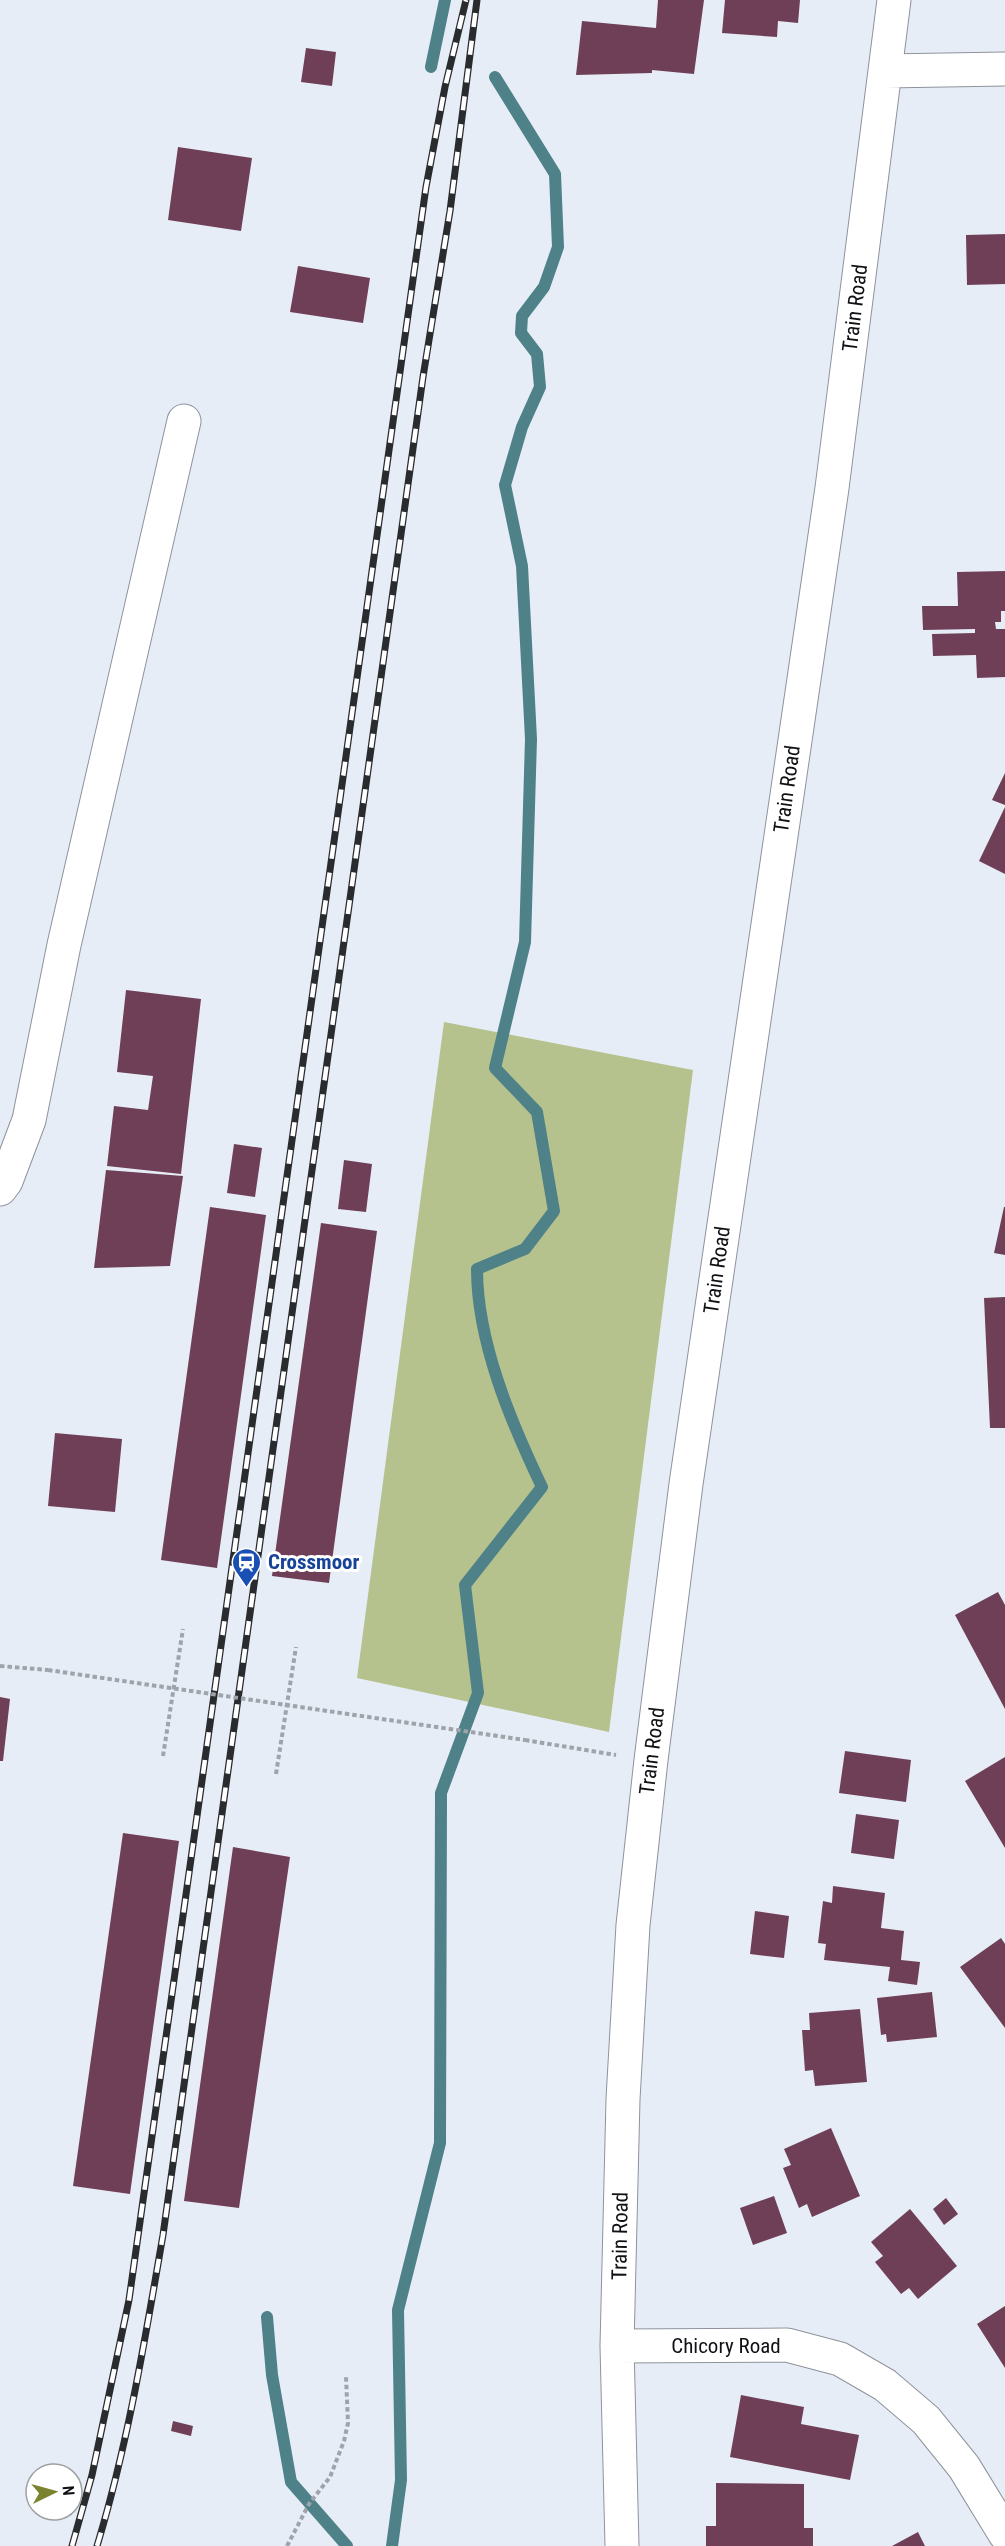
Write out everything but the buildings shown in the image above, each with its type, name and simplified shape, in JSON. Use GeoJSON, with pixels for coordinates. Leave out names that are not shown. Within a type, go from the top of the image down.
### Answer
{"type":"FeatureCollection","features":[{"type":"Feature","properties":{"kind":"street","name":"Train Road"},"geometry":{"type":"LineString","coordinates":[[622,2546],[617,2346],[623,2098],[633,1925],[651,1760],[686,1484],[832,488],[894,0]]}},
{"type":"Feature","properties":{"kind":"street"},"geometry":{"type":"LineString","coordinates":[[885,72],[1005,69]]}},
{"type":"Feature","properties":{"kind":"street"},"geometry":{"type":"LineString","coordinates":[[0,1189],[6,1181],[29,1120],[64,945],[184,421]]}},
{"type":"Feature","properties":{"kind":"street","name":"Chicory Road"},"geometry":{"type":"LineString","coordinates":[[617,2346],[787,2345],[840,2359],[885,2385],[926,2420],[964,2467],[1005,2534]]}},
{"type":"Feature","properties":{"kind":"path"},"geometry":{"type":"LineString","coordinates":[[164,1756],[183,1629]]}},
{"type":"Feature","properties":{"kind":"path"},"geometry":{"type":"LineString","coordinates":[[276,1774],[289,1705],[296,1647]]}},
{"type":"Feature","properties":{"kind":"path"},"geometry":{"type":"LineString","coordinates":[[0,1666],[48,1670],[174,1688],[651,1760]]}},
{"type":"Feature","properties":{"kind":"path"},"geometry":{"type":"LineString","coordinates":[[287,2546],[309,2504],[330,2476],[344,2441],[348,2423],[346,2377]]}},
{"type":"Feature","properties":{"kind":"green space"},"geometry":{"type":"Polygon","coordinates":[[[444,1022],[693,1070],[609,1732],[357,1678],[444,1022]]]}},
{"type":"Feature","properties":{"kind":"waterway"},"geometry":{"type":"LineString","coordinates":[[431,67],[445,0]]}},
{"type":"Feature","properties":{"kind":"waterway"},"geometry":{"type":"LineString","coordinates":[[392,2546],[401,2480],[398,2310],[440,2143],[441,1793],[478,1693],[465,1585],[542,1487],[508,1409],[489,1353],[483,1325],[477,1269],[525,1249],[554,1211],[537,1112],[495,1068],[525,942],[531,739],[522,566],[505,485],[522,427],[540,387],[537,354],[521,333],[522,316],[544,287],[558,247],[555,174],[495,77]]}},
{"type":"Feature","properties":{"kind":"waterway"},"geometry":{"type":"LineString","coordinates":[[267,2317],[272,2375],[291,2482],[347,2546]]}},
{"type":"Feature","properties":{"kind":"railway"},"geometry":{"type":"LineString","coordinates":[[72,2546],[92,2475],[129,2300],[426,187],[445,87],[466,0]]}},
{"type":"Feature","properties":{"kind":"railway"},"geometry":{"type":"LineString","coordinates":[[97,2546],[127,2430],[163,2235],[423,377],[450,211],[477,0]]}},
{"type":"Feature","properties":{"kind":"place","name":"Crossmoor"},"geometry":{"type":"Point","coordinates":[247,1588]}}]}
